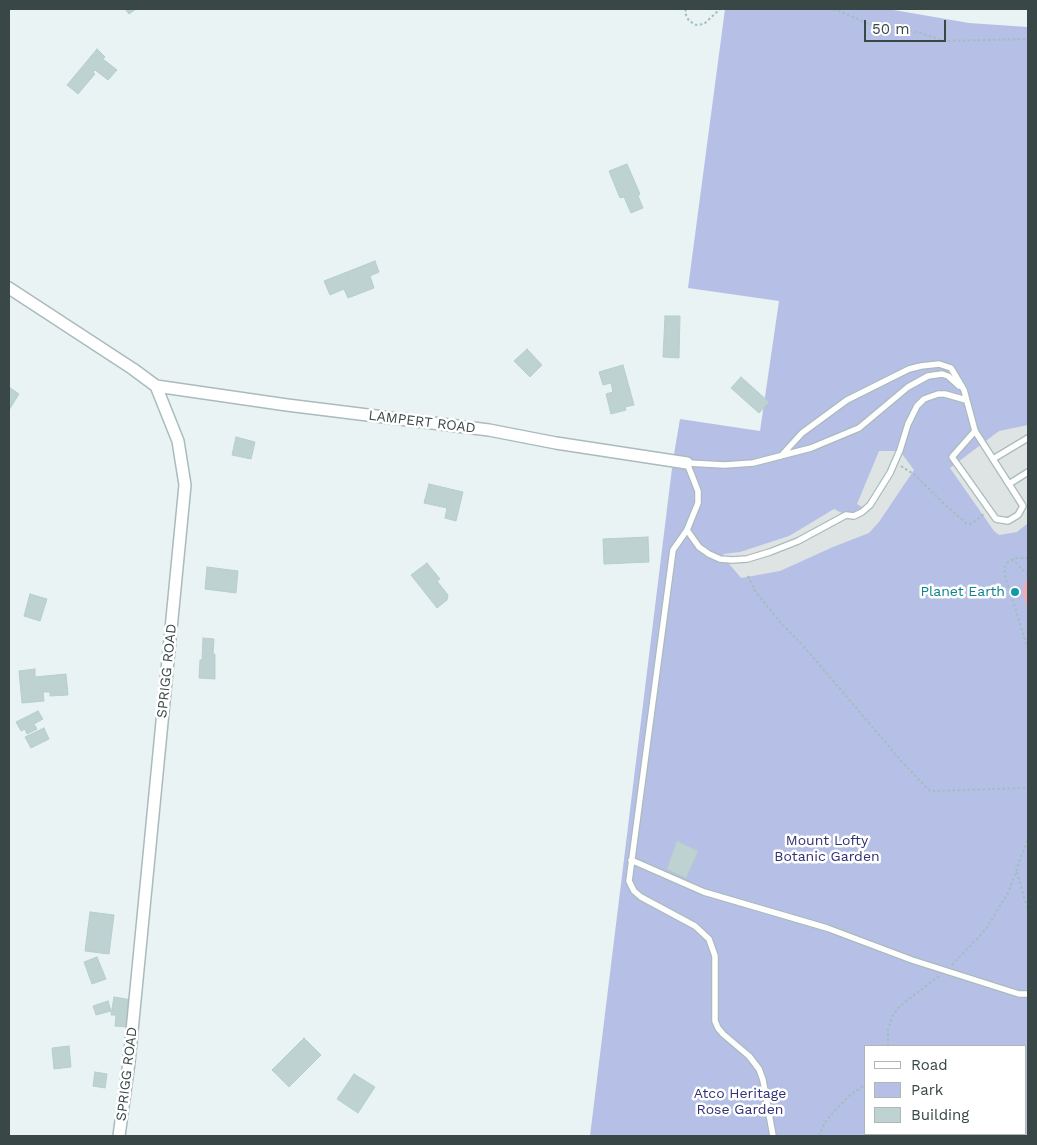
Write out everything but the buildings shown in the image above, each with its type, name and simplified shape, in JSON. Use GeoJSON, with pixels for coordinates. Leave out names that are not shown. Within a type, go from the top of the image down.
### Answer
{"type":"FeatureCollection","features":[{"type":"Feature","properties":{"kind":"street"},"geometry":{"type":"LineString","coordinates":[[9,288],[156,386]]}},
{"type":"Feature","properties":{"kind":"street","name":"LAMPERT ROAD"},"geometry":{"type":"LineString","coordinates":[[156,386],[489,430],[556,443],[687,463]]}},
{"type":"Feature","properties":{"kind":"street","name":"SPRIGG ROAD"},"geometry":{"type":"LineString","coordinates":[[119,1136],[129,1062],[185,485],[178,441],[156,386]]}},
{"type":"Feature","properties":{"kind":"lane"},"geometry":{"type":"LineString","coordinates":[[781,456],[802,433],[847,400],[908,369],[939,364],[951,368],[964,390],[975,431],[1023,506],[1018,515],[1008,521],[996,519],[952,457],[975,431]]}},
{"type":"Feature","properties":{"kind":"lane"},"geometry":{"type":"LineString","coordinates":[[773,1136],[763,1080],[758,1069],[749,1056],[723,1034],[715,1021],[715,956],[713,946],[709,939],[694,926],[641,897],[634,891],[629,881],[673,550],[687,530],[696,508],[698,497],[696,484],[687,463],[725,465],[752,463],[811,448],[859,428],[908,388],[935,374],[948,376],[964,390]]}},
{"type":"Feature","properties":{"kind":"lane"},"geometry":{"type":"LineString","coordinates":[[687,530],[698,547],[708,554],[720,559],[732,560],[770,552],[798,541],[846,516],[854,516],[870,505],[878,493],[895,462],[912,413],[924,399],[938,394],[966,400]]}},
{"type":"Feature","properties":{"kind":"lane"},"geometry":{"type":"LineString","coordinates":[[993,459],[1028,438]]}},
{"type":"Feature","properties":{"kind":"lane"},"geometry":{"type":"LineString","coordinates":[[1009,484],[1028,472]]}},
{"type":"Feature","properties":{"kind":"lane"},"geometry":{"type":"LineString","coordinates":[[1018,499],[1028,504]]}},
{"type":"Feature","properties":{"kind":"lane"},"geometry":{"type":"LineString","coordinates":[[631,860],[704,892],[827,928],[912,960],[1018,994],[1028,994]]}},
{"type":"Feature","properties":{"kind":"path"},"geometry":{"type":"LineString","coordinates":[[686,9],[685,13],[689,21],[696,25],[704,24],[720,9]]}},
{"type":"Feature","properties":{"kind":"path"},"geometry":{"type":"LineString","coordinates":[[828,9],[840,11],[866,23],[921,33],[943,41],[1028,39]]}},
{"type":"Feature","properties":{"kind":"path"},"geometry":{"type":"LineString","coordinates":[[895,462],[915,475],[966,523],[971,524],[989,509]]}},
{"type":"Feature","properties":{"kind":"path"},"geometry":{"type":"LineString","coordinates":[[1028,558],[1012,559],[1005,568],[1005,576],[1028,649]]}},
{"type":"Feature","properties":{"kind":"path"},"geometry":{"type":"LineString","coordinates":[[1012,559],[1028,575]]}},
{"type":"Feature","properties":{"kind":"path"},"geometry":{"type":"LineString","coordinates":[[748,576],[756,591],[780,622],[806,649],[903,763],[930,791],[1028,788]]}},
{"type":"Feature","properties":{"kind":"path"},"geometry":{"type":"LineString","coordinates":[[888,1045],[888,1029],[893,1015],[900,1006],[947,971],[986,928],[1010,891],[1028,840]]}},
{"type":"Feature","properties":{"kind":"path"},"geometry":{"type":"LineString","coordinates":[[1017,870],[1028,911]]}},
{"type":"Feature","properties":{"kind":"path"},"geometry":{"type":"LineString","coordinates":[[819,1136],[830,1116],[849,1096],[864,1085]]}},
{"type":"Feature","properties":{"kind":"green space","name":"Mount Lofty Botanic Garden"},"geometry":{"type":"Polygon","coordinates":[[[725,9],[888,9],[969,23],[1028,27],[1028,1136],[590,1136],[673,460],[680,419],[760,431],[779,301],[688,288],[725,9]]]}},
{"type":"Feature","properties":{"kind":"shaded area"},"geometry":{"type":"Polygon","coordinates":[[[1028,425],[1028,521],[1017,532],[999,535],[994,531],[950,468],[999,431],[1028,425]]]}},
{"type":"Feature","properties":{"kind":"shaded area"},"geometry":{"type":"Polygon","coordinates":[[[879,451],[900,451],[914,470],[879,522],[869,533],[780,571],[741,578],[725,559],[723,554],[740,552],[789,536],[834,509],[846,515],[854,516],[865,509],[857,504],[879,451]]]}},
{"type":"Feature","properties":{"kind":"shaded area"},"geometry":{"type":"Polygon","coordinates":[[[1028,581],[1028,611],[1023,595],[1023,586],[1028,581]]]}},
{"type":"Feature","properties":{"kind":"place","name":"Planet Earth"},"geometry":{"type":"Point","coordinates":[1015,592]}},
{"type":"Feature","properties":{"kind":"park label","name":"Atco Heritage Rose Garden"},"geometry":{"type":"Point","coordinates":[740,1102]}}]}
